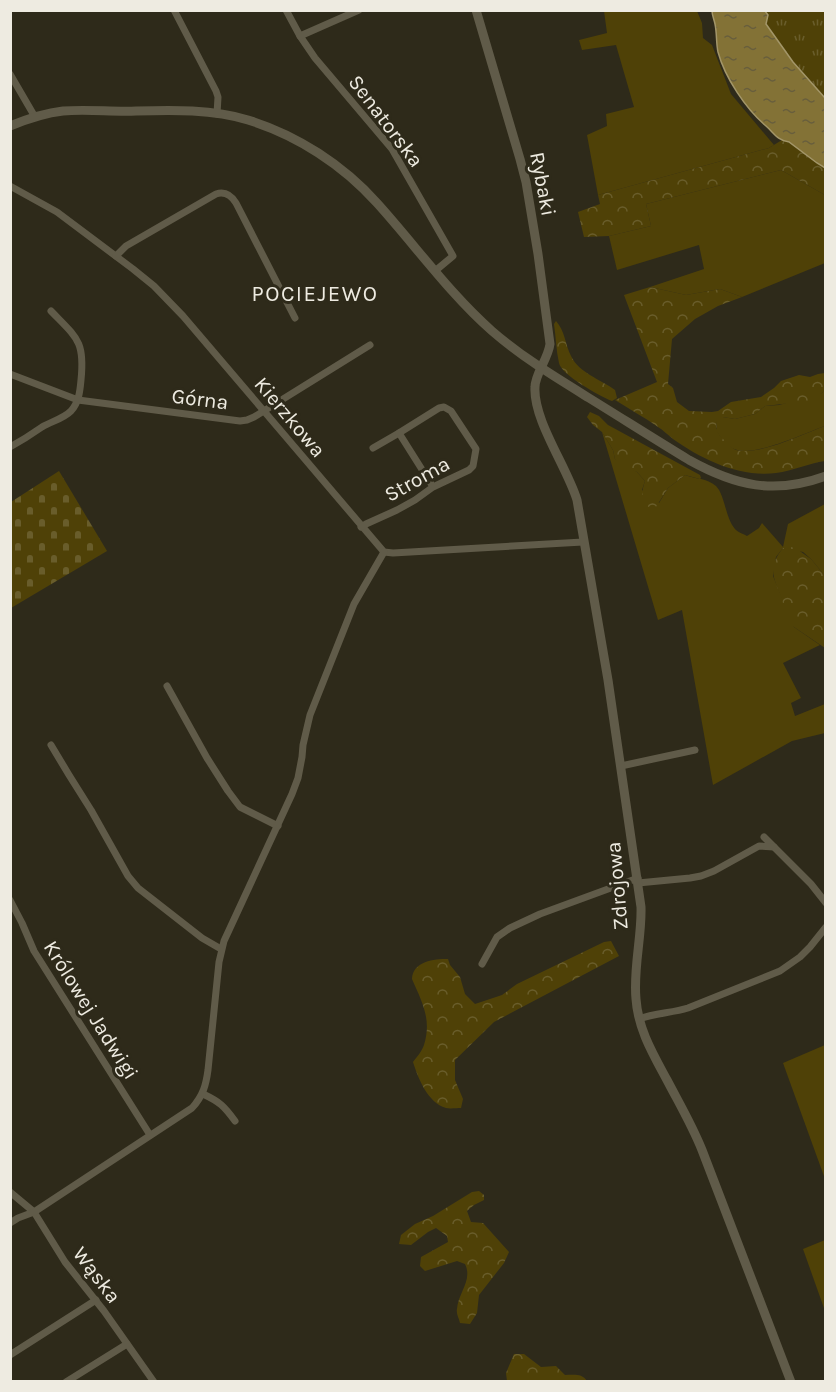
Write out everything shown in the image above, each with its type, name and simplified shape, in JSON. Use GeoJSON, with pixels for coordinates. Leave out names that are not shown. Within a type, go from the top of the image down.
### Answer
{"type":"FeatureCollection","features":[{"type":"Feature","properties":{"kind":"street"},"geometry":{"type":"LineString","coordinates":[[174,10],[216,91],[217,114]]}},
{"type":"Feature","properties":{"kind":"street","name":"Senatorska"},"geometry":{"type":"LineString","coordinates":[[286,10],[315,58],[392,149],[453,256],[435,271]]}},
{"type":"Feature","properties":{"kind":"street"},"geometry":{"type":"LineString","coordinates":[[300,36],[359,10]]}},
{"type":"Feature","properties":{"kind":"street","name":"Rybaki"},"geometry":{"type":"LineString","coordinates":[[476,10],[526,182],[549,333],[549,352],[542,369]]}},
{"type":"Feature","properties":{"kind":"street"},"geometry":{"type":"LineString","coordinates":[[10,74],[35,117]]}},
{"type":"Feature","properties":{"kind":"street"},"geometry":{"type":"LineString","coordinates":[[10,126],[35,117],[64,111],[148,111],[217,114],[248,120],[273,130],[308,147],[351,177],[480,320],[506,343],[542,369],[689,460],[730,480],[751,485],[779,487],[825,476]]}},
{"type":"Feature","properties":{"kind":"street","name":"Kierzkowa"},"geometry":{"type":"LineString","coordinates":[[10,186],[57,212],[144,277],[164,296],[384,552]]}},
{"type":"Feature","properties":{"kind":"street"},"geometry":{"type":"LineString","coordinates":[[116,256],[126,246],[223,192],[236,203],[295,318]]}},
{"type":"Feature","properties":{"kind":"street"},"geometry":{"type":"LineString","coordinates":[[10,447],[67,414],[78,400],[83,365],[82,351],[74,335],[51,311]]}},
{"type":"Feature","properties":{"kind":"street","name":"Górna"},"geometry":{"type":"LineString","coordinates":[[10,374],[78,400],[240,420],[251,419],[370,345]]}},
{"type":"Feature","properties":{"kind":"street","name":"Zdrojowa"},"geometry":{"type":"LineString","coordinates":[[542,369],[535,386],[537,405],[575,494],[621,766],[642,917],[636,997],[639,1019],[648,1044],[690,1121],[791,1382]]}},
{"type":"Feature","properties":{"kind":"street","name":"Stroma"},"geometry":{"type":"LineString","coordinates":[[361,527],[406,506],[433,487],[471,468],[474,462],[476,449],[451,411],[444,407],[399,433]]}},
{"type":"Feature","properties":{"kind":"street"},"geometry":{"type":"LineString","coordinates":[[373,448],[399,433],[433,487]]}},
{"type":"Feature","properties":{"kind":"street"},"geometry":{"type":"LineString","coordinates":[[10,1223],[34,1212],[192,1108],[203,1094],[208,1070],[221,949],[298,778],[310,715],[354,604],[384,552],[393,554],[583,542]]}},
{"type":"Feature","properties":{"kind":"street"},"geometry":{"type":"LineString","coordinates":[[167,686],[207,758],[240,807],[278,826]]}},
{"type":"Feature","properties":{"kind":"street"},"geometry":{"type":"LineString","coordinates":[[51,745],[128,876],[138,888],[202,938],[221,949]]}},
{"type":"Feature","properties":{"kind":"street"},"geometry":{"type":"LineString","coordinates":[[621,766],[695,750]]}},
{"type":"Feature","properties":{"kind":"street"},"geometry":{"type":"LineString","coordinates":[[764,837],[811,884],[825,903]]}},
{"type":"Feature","properties":{"kind":"street"},"geometry":{"type":"LineString","coordinates":[[482,964],[497,937],[510,928],[540,914],[638,880],[706,875],[759,846],[774,847]]}},
{"type":"Feature","properties":{"kind":"street","name":"Królowej Jadwigi"},"geometry":{"type":"LineString","coordinates":[[10,900],[34,951],[150,1135]]}},
{"type":"Feature","properties":{"kind":"street"},"geometry":{"type":"LineString","coordinates":[[639,1019],[645,1016],[677,1012],[780,971],[800,957],[825,927]]}},
{"type":"Feature","properties":{"kind":"street"},"geometry":{"type":"LineString","coordinates":[[203,1094],[225,1106],[236,1121]]}},
{"type":"Feature","properties":{"kind":"street","name":"Wąska"},"geometry":{"type":"LineString","coordinates":[[10,1192],[34,1212],[65,1262],[96,1300],[154,1382]]}},
{"type":"Feature","properties":{"kind":"street"},"geometry":{"type":"LineString","coordinates":[[10,1355],[96,1300]]}},
{"type":"Feature","properties":{"kind":"street"},"geometry":{"type":"LineString","coordinates":[[66,1382],[127,1344]]}},
{"type":"Feature","properties":{"kind":"green space"},"geometry":{"type":"Polygon","coordinates":[[[604,11],[697,11],[702,23],[703,38],[712,45],[731,94],[774,145],[598,195],[587,135],[607,126],[606,114],[634,107],[616,45],[582,50],[579,40],[607,33],[604,11]]]}},
{"type":"Feature","properties":{"kind":"green space"},"geometry":{"type":"Polygon","coordinates":[[[729,11],[825,11],[825,141],[729,11]]]}},
{"type":"Feature","properties":{"kind":"green space"},"geometry":{"type":"Polygon","coordinates":[[[782,140],[794,145],[825,168],[825,195],[781,170],[646,204],[651,226],[609,236],[584,237],[578,212],[600,204],[598,195],[769,148],[782,140]]]}},
{"type":"Feature","properties":{"kind":"green space"},"geometry":{"type":"Polygon","coordinates":[[[781,170],[825,195],[825,263],[742,297],[720,289],[686,295],[650,287],[704,269],[699,245],[617,270],[609,236],[651,226],[646,204],[781,170]]]}},
{"type":"Feature","properties":{"kind":"green space"},"geometry":{"type":"Polygon","coordinates":[[[650,287],[686,295],[720,289],[742,297],[718,306],[695,319],[672,339],[668,384],[673,388],[677,402],[689,411],[718,411],[731,402],[761,397],[781,381],[799,375],[810,377],[825,373],[825,389],[808,401],[765,406],[755,414],[735,419],[718,417],[716,426],[720,436],[730,446],[736,450],[746,451],[781,443],[825,426],[825,461],[776,473],[762,474],[735,470],[696,453],[615,400],[657,382],[624,295],[650,287]]]}},
{"type":"Feature","properties":{"kind":"green space"},"geometry":{"type":"Polygon","coordinates":[[[556,321],[575,362],[584,371],[615,390],[617,398],[612,401],[599,395],[573,379],[561,368],[554,324],[556,321]]]}},
{"type":"Feature","properties":{"kind":"green space"},"geometry":{"type":"Polygon","coordinates":[[[825,389],[825,426],[766,448],[743,451],[729,446],[717,432],[717,417],[735,419],[755,414],[765,406],[779,405],[822,393],[825,389]]]}},
{"type":"Feature","properties":{"kind":"green space"},"geometry":{"type":"Polygon","coordinates":[[[590,412],[599,416],[608,425],[700,475],[701,478],[685,475],[668,488],[654,510],[649,508],[643,498],[645,481],[637,472],[621,466],[615,459],[613,450],[602,432],[587,417],[590,412]]]}},
{"type":"Feature","properties":{"kind":"green space"},"geometry":{"type":"Polygon","coordinates":[[[602,432],[613,450],[615,459],[637,472],[645,481],[642,490],[659,503],[668,488],[685,475],[709,481],[719,490],[735,529],[747,536],[759,528],[762,523],[783,547],[788,524],[825,504],[825,576],[803,552],[783,548],[776,557],[773,576],[794,627],[820,645],[783,663],[801,698],[791,703],[795,716],[825,704],[825,733],[792,741],[713,785],[682,610],[658,620],[602,432]]]}},
{"type":"Feature","properties":{"kind":"green space"},"geometry":{"type":"Polygon","coordinates":[[[59,471],[107,551],[11,608],[11,502],[59,471]]]}},
{"type":"Feature","properties":{"kind":"green space"},"geometry":{"type":"Polygon","coordinates":[[[794,547],[811,559],[825,576],[825,648],[794,627],[785,617],[775,582],[774,567],[776,558],[783,548],[794,547]]]}},
{"type":"Feature","properties":{"kind":"green space"},"geometry":{"type":"Polygon","coordinates":[[[611,941],[619,956],[494,1022],[455,1060],[455,1080],[463,1099],[461,1108],[446,1108],[434,1101],[421,1082],[413,1062],[423,1047],[427,1027],[425,1011],[412,979],[416,968],[425,962],[448,959],[460,977],[465,994],[475,1004],[502,995],[517,984],[604,942],[611,941]]]}},
{"type":"Feature","properties":{"kind":"green space"},"geometry":{"type":"Polygon","coordinates":[[[825,1045],[825,1179],[783,1063],[825,1045]]]}},
{"type":"Feature","properties":{"kind":"green space"},"geometry":{"type":"Polygon","coordinates":[[[479,1191],[484,1195],[484,1200],[467,1211],[471,1222],[483,1223],[509,1252],[504,1263],[479,1295],[477,1313],[470,1324],[460,1323],[457,1311],[467,1276],[465,1264],[457,1261],[425,1271],[420,1266],[421,1257],[448,1242],[447,1236],[436,1228],[411,1245],[399,1244],[401,1235],[415,1224],[433,1216],[472,1192],[479,1191]]]}},
{"type":"Feature","properties":{"kind":"green space"},"geometry":{"type":"Polygon","coordinates":[[[826,1240],[825,1311],[803,1249],[826,1240]]]}},
{"type":"Feature","properties":{"kind":"green space"},"geometry":{"type":"Polygon","coordinates":[[[514,1354],[524,1354],[541,1367],[556,1366],[565,1375],[580,1376],[587,1381],[507,1381],[506,1373],[514,1354]]]}},
{"type":"Feature","properties":{"kind":"water"},"geometry":{"type":"Polygon","coordinates":[[[712,11],[765,11],[768,15],[766,24],[793,62],[825,98],[825,168],[789,142],[776,136],[744,102],[721,62],[712,11]]]}},
{"type":"Feature","properties":{"kind":"district","name":"POCIEJEWO"},"geometry":{"type":"Point","coordinates":[315,293]}}]}
